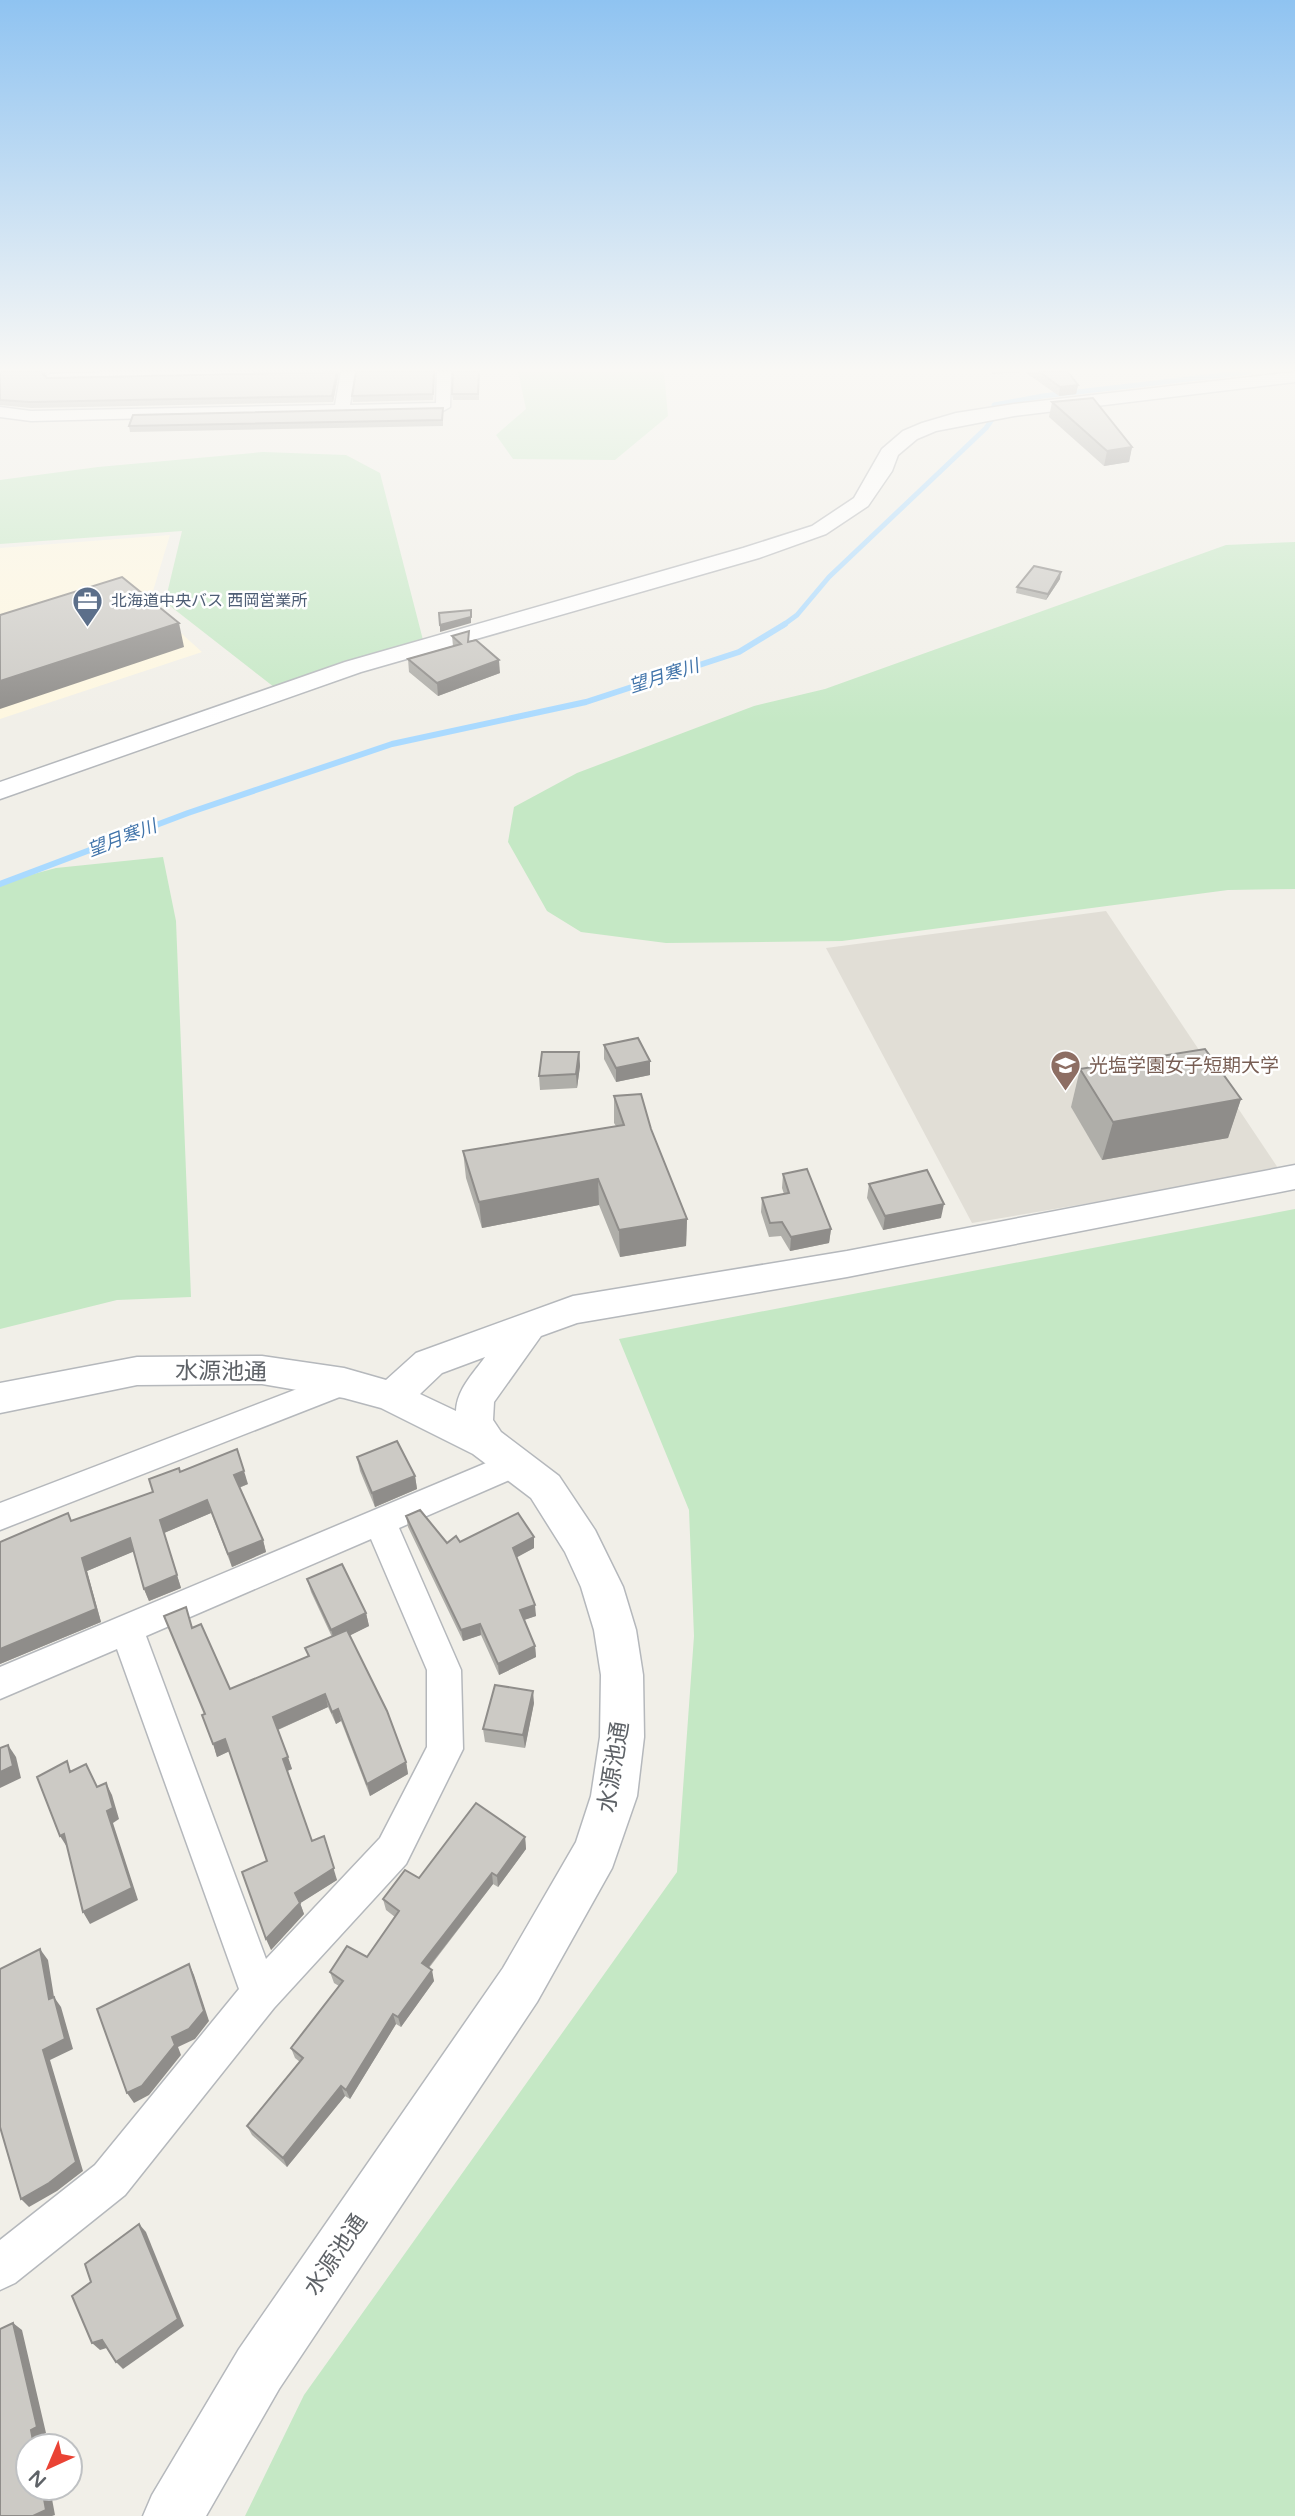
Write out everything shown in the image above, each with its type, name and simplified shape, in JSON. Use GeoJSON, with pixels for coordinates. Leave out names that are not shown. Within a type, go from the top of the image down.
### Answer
{"type":"FeatureCollection","features":[{"type":"Feature","properties":{"kind":"street"},"geometry":{"type":"LineString","coordinates":[[0,791],[353,667],[796,539],[844,516],[869,489]]}},
{"type":"Feature","properties":{"kind":"street"},"geometry":{"type":"LineString","coordinates":[[391,1397],[429,1363],[573,1310],[847,1264],[1295,1177]]}},
{"type":"Feature","properties":{"kind":"street"},"geometry":{"type":"LineString","coordinates":[[0,1683],[381,1524],[502,1453],[474,1422],[475,1399],[530,1324]]}},
{"type":"Feature","properties":{"kind":"street","name":"水源池通"},"geometry":{"type":"LineString","coordinates":[[0,1398],[137,1371],[262,1370],[344,1383],[391,1397],[502,1453],[545,1487],[581,1542],[602,1587],[615,1630],[622,1675],[622,1737],[614,1796],[596,1852],[520,1985],[259,2369],[173,2516]]}},
{"type":"Feature","properties":{"kind":"street"},"geometry":{"type":"LineString","coordinates":[[0,1517],[344,1383]]}},
{"type":"Feature","properties":{"kind":"street"},"geometry":{"type":"LineString","coordinates":[[0,2268],[110,2180],[260,1994],[393,1851],[445,1749],[444,1671],[381,1524]]}},
{"type":"Feature","properties":{"kind":"street"},"geometry":{"type":"LineString","coordinates":[[127,1631],[260,1994]]}},
{"type":"Feature","properties":{"kind":"shaded area","name":"北海道中央バス 西岡営業所"},"geometry":{"type":"Polygon","coordinates":[[[170,535],[149,604],[202,652],[0,719],[0,548],[170,535]]]}},
{"type":"Feature","properties":{"kind":"shaded area","name":"光塩学園女子短期大学"},"geometry":{"type":"Polygon","coordinates":[[[1106,911],[1280,1171],[972,1223],[826,948],[1106,911]]]}},
{"type":"Feature","properties":{"kind":"green space"},"geometry":{"type":"Polygon","coordinates":[[[0,489],[384,489],[423,640],[274,687],[165,602],[182,531],[0,544],[0,489]]]}},
{"type":"Feature","properties":{"kind":"green space"},"geometry":{"type":"Polygon","coordinates":[[[1295,542],[1295,889],[1228,890],[842,941],[666,943],[581,932],[547,911],[508,842],[514,807],[577,773],[754,706],[825,689],[1226,545],[1295,542]]]}},
{"type":"Feature","properties":{"kind":"green space"},"geometry":{"type":"Polygon","coordinates":[[[163,857],[176,921],[191,1297],[117,1300],[0,1329],[0,883],[56,868],[163,857]]]}},
{"type":"Feature","properties":{"kind":"green space"},"geometry":{"type":"Polygon","coordinates":[[[1295,1209],[1295,2516],[245,2516],[304,2395],[677,1872],[694,1636],[689,1510],[619,1339],[1295,1209]]]}},
{"type":"Feature","properties":{"kind":"building"},"geometry":{"type":"Polygon","coordinates":[[[1034,566],[1061,572],[1048,594],[1017,587],[1034,566]]]}},
{"type":"Feature","properties":{"kind":"building"},"geometry":{"type":"Polygon","coordinates":[[[122,577],[179,623],[0,681],[0,615],[122,577]]]}},
{"type":"Feature","properties":{"kind":"building"},"geometry":{"type":"Polygon","coordinates":[[[471,610],[471,617],[440,625],[439,613],[471,610]]]}},
{"type":"Feature","properties":{"kind":"building"},"geometry":{"type":"Polygon","coordinates":[[[469,631],[468,642],[476,640],[499,660],[437,683],[408,659],[461,644],[452,636],[469,631]]]}},
{"type":"Feature","properties":{"kind":"building"},"geometry":{"type":"Polygon","coordinates":[[[638,1038],[650,1061],[616,1068],[604,1045],[638,1038]]]}},
{"type":"Feature","properties":{"kind":"building"},"geometry":{"type":"Polygon","coordinates":[[[1205,1049],[1241,1099],[1113,1122],[1080,1069],[1205,1049]]]}},
{"type":"Feature","properties":{"kind":"building"},"geometry":{"type":"Polygon","coordinates":[[[542,1052],[579,1052],[576,1074],[539,1076],[542,1052]]]}},
{"type":"Feature","properties":{"kind":"building"},"geometry":{"type":"Polygon","coordinates":[[[641,1094],[651,1129],[687,1219],[619,1230],[598,1179],[479,1202],[463,1151],[624,1125],[614,1096],[641,1094]]]}},
{"type":"Feature","properties":{"kind":"building"},"geometry":{"type":"Polygon","coordinates":[[[807,1169],[831,1229],[791,1237],[782,1222],[770,1223],[762,1198],[789,1193],[783,1174],[807,1169]]]}},
{"type":"Feature","properties":{"kind":"building"},"geometry":{"type":"Polygon","coordinates":[[[927,1170],[944,1204],[885,1216],[869,1184],[927,1170]]]}},
{"type":"Feature","properties":{"kind":"building"},"geometry":{"type":"Polygon","coordinates":[[[397,1441],[415,1476],[372,1493],[357,1457],[397,1441]]]}},
{"type":"Feature","properties":{"kind":"building"},"geometry":{"type":"Polygon","coordinates":[[[237,1449],[244,1471],[234,1475],[263,1540],[228,1554],[207,1500],[160,1520],[177,1575],[144,1589],[130,1538],[82,1558],[96,1609],[0,1649],[0,1542],[68,1513],[71,1521],[153,1492],[149,1479],[179,1468],[180,1472],[237,1449]]]}},
{"type":"Feature","properties":{"kind":"building"},"geometry":{"type":"Polygon","coordinates":[[[420,1510],[447,1543],[456,1536],[460,1542],[518,1513],[534,1537],[513,1548],[535,1605],[520,1610],[535,1646],[498,1664],[480,1624],[461,1630],[406,1516],[420,1510]]]}},
{"type":"Feature","properties":{"kind":"building"},"geometry":{"type":"Polygon","coordinates":[[[342,1564],[366,1613],[331,1630],[307,1579],[342,1564]]]}},
{"type":"Feature","properties":{"kind":"building"},"geometry":{"type":"Polygon","coordinates":[[[186,1607],[192,1628],[201,1624],[230,1689],[309,1656],[305,1648],[347,1630],[387,1711],[406,1762],[367,1784],[338,1709],[332,1712],[325,1694],[273,1717],[288,1757],[283,1759],[312,1841],[324,1836],[334,1868],[295,1893],[300,1903],[266,1939],[242,1872],[267,1861],[225,1739],[213,1744],[202,1715],[205,1714],[164,1616],[186,1607]]]}},
{"type":"Feature","properties":{"kind":"building"},"geometry":{"type":"Polygon","coordinates":[[[495,1685],[533,1691],[523,1735],[483,1729],[495,1685]]]}},
{"type":"Feature","properties":{"kind":"building"},"geometry":{"type":"Polygon","coordinates":[[[8,1745],[13,1766],[0,1772],[0,1748],[8,1745]]]}},
{"type":"Feature","properties":{"kind":"building"},"geometry":{"type":"Polygon","coordinates":[[[67,1761],[70,1772],[86,1764],[97,1787],[106,1783],[113,1808],[107,1811],[132,1888],[83,1912],[64,1834],[60,1836],[37,1777],[67,1761]]]}},
{"type":"Feature","properties":{"kind":"building"},"geometry":{"type":"Polygon","coordinates":[[[476,1803],[525,1837],[497,1876],[492,1873],[422,1963],[432,1970],[398,2017],[393,2014],[346,2090],[341,2086],[283,2158],[247,2126],[303,2058],[291,2048],[343,1981],[330,1972],[347,1946],[367,1957],[399,1911],[383,1899],[405,1870],[419,1878],[476,1803]]]}},
{"type":"Feature","properties":{"kind":"building"},"geometry":{"type":"Polygon","coordinates":[[[40,1949],[49,1999],[54,1997],[65,2039],[43,2050],[76,2162],[49,2183],[21,2199],[0,2127],[0,1969],[40,1949]]]}},
{"type":"Feature","properties":{"kind":"building"},"geometry":{"type":"Polygon","coordinates":[[[189,1964],[204,2011],[189,2029],[172,2037],[175,2045],[142,2086],[127,2093],[97,2009],[189,1964]]]}},
{"type":"Feature","properties":{"kind":"building"},"geometry":{"type":"Polygon","coordinates":[[[139,2224],[178,2319],[116,2362],[102,2340],[92,2343],[72,2296],[91,2282],[85,2264],[139,2224]]]}},
{"type":"Feature","properties":{"kind":"building"},"geometry":{"type":"Polygon","coordinates":[[[13,2323],[37,2427],[31,2432],[14,2432],[14,2502],[45,2502],[46,2510],[33,2516],[0,2516],[0,2329],[13,2323]]]}},
{"type":"Feature","properties":{"kind":"waterway","name":"望月寒川"},"geometry":{"type":"LineString","coordinates":[[783,625],[797,615],[829,577],[921,489]]}},
{"type":"Feature","properties":{"kind":"waterway","name":"望月寒川"},"geometry":{"type":"LineString","coordinates":[[0,884],[188,813],[392,744],[586,702],[739,652],[783,625]]}},
{"type":"Feature","properties":{"kind":"place","name":"北海道中央バス 西岡営業所"},"geometry":{"type":"Point","coordinates":[88,628]}},
{"type":"Feature","properties":{"kind":"place","name":"光塩学園女子短期大学"},"geometry":{"type":"Point","coordinates":[1066,1093]}}]}
